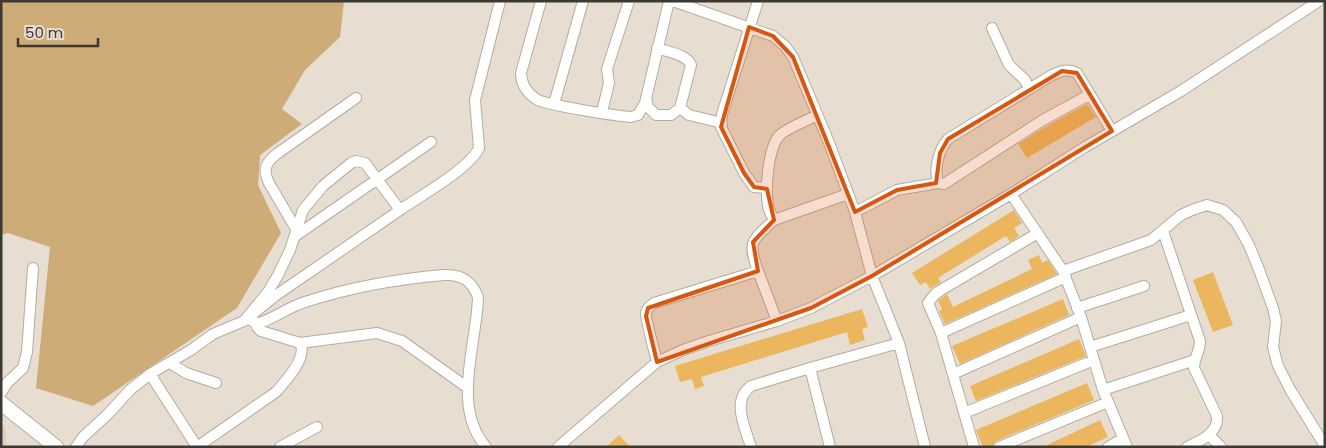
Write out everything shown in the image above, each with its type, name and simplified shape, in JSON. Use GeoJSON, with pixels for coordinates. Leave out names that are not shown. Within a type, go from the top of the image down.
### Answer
{"type":"FeatureCollection","features":[{"type":"Feature","properties":{"kind":"street"},"geometry":{"type":"LineString","coordinates":[[76,447],[86,433],[108,414],[130,390],[150,374],[213,334],[249,320],[275,296],[454,172],[476,154],[479,148],[476,100],[500,1]]}},
{"type":"Feature","properties":{"kind":"street"},"geometry":{"type":"LineString","coordinates":[[541,1],[520,73],[526,91],[536,99],[554,104],[627,117],[638,115],[643,108],[656,48],[669,1]]}},
{"type":"Feature","properties":{"kind":"street"},"geometry":{"type":"LineString","coordinates":[[554,104],[583,1]]}},
{"type":"Feature","properties":{"kind":"street"},"geometry":{"type":"LineString","coordinates":[[602,112],[609,83],[607,69],[629,1]]}},
{"type":"Feature","properties":{"kind":"street"},"geometry":{"type":"LineString","coordinates":[[673,1],[773,36],[785,46],[793,57],[855,212],[872,276],[899,343],[925,447]]}},
{"type":"Feature","properties":{"kind":"street"},"geometry":{"type":"LineString","coordinates":[[758,1],[722,114],[721,127],[744,173],[754,187],[766,188]]}},
{"type":"Feature","properties":{"kind":"street"},"geometry":{"type":"LineString","coordinates":[[558,447],[657,362],[683,350],[777,321],[811,308],[872,276],[1181,91],[1319,1]]}},
{"type":"Feature","properties":{"kind":"street"},"geometry":{"type":"LineString","coordinates":[[992,28],[1009,65],[1025,80],[1029,89]]}},
{"type":"Feature","properties":{"kind":"street"},"geometry":{"type":"LineString","coordinates":[[646,97],[648,107],[656,115],[671,115],[680,108],[691,65],[689,60],[683,57],[656,48]]}},
{"type":"Feature","properties":{"kind":"street"},"geometry":{"type":"LineString","coordinates":[[938,183],[937,170],[940,153],[948,139],[1052,75],[1068,70],[1077,73],[1112,131]]}},
{"type":"Feature","properties":{"kind":"street"},"geometry":{"type":"LineString","coordinates":[[855,212],[897,190],[938,183],[944,184],[1043,120],[1088,94]]}},
{"type":"Feature","properties":{"kind":"street"},"geometry":{"type":"LineString","coordinates":[[295,233],[265,176],[268,160],[356,98]]}},
{"type":"Feature","properties":{"kind":"street"},"geometry":{"type":"LineString","coordinates":[[680,108],[689,114],[722,123]]}},
{"type":"Feature","properties":{"kind":"street"},"geometry":{"type":"LineString","coordinates":[[774,220],[769,207],[766,188],[774,145],[783,132],[817,116]]}},
{"type":"Feature","properties":{"kind":"street"},"geometry":{"type":"LineString","coordinates":[[295,233],[431,142]]}},
{"type":"Feature","properties":{"kind":"street"},"geometry":{"type":"LineString","coordinates":[[249,320],[268,292],[284,263],[303,210],[312,197],[351,162],[365,163],[400,210]]}},
{"type":"Feature","properties":{"kind":"street"},"geometry":{"type":"LineString","coordinates":[[777,321],[752,256],[751,248],[753,242],[774,220],[848,194]]}},
{"type":"Feature","properties":{"kind":"street"},"geometry":{"type":"LineString","coordinates":[[1011,194],[1064,274],[1079,312],[1103,390],[1124,443],[1108,447]]}},
{"type":"Feature","properties":{"kind":"street"},"geometry":{"type":"LineString","coordinates":[[941,333],[1064,274],[1152,240],[1181,215],[1207,205],[1218,207],[1236,222],[1249,245],[1273,308],[1276,321],[1273,347],[1278,366],[1325,446]]}},
{"type":"Feature","properties":{"kind":"street"},"geometry":{"type":"LineString","coordinates":[[1163,231],[1200,341],[1200,348],[1194,368],[1217,416],[1218,422],[1214,430],[1187,447]]}},
{"type":"Feature","properties":{"kind":"street"},"geometry":{"type":"LineString","coordinates":[[974,447],[941,333],[928,304],[935,294],[1038,233]]}},
{"type":"Feature","properties":{"kind":"street"},"geometry":{"type":"LineString","coordinates":[[1,393],[7,383],[23,368],[27,352],[33,268]]}},
{"type":"Feature","properties":{"kind":"street"},"geometry":{"type":"LineString","coordinates":[[657,362],[646,316],[650,305],[758,271]]}},
{"type":"Feature","properties":{"kind":"street"},"geometry":{"type":"LineString","coordinates":[[249,320],[264,322],[304,302],[358,287],[444,274],[458,276],[472,285],[478,297],[468,388],[471,418],[486,447]]}},
{"type":"Feature","properties":{"kind":"street"},"geometry":{"type":"LineString","coordinates":[[953,374],[1079,312],[1144,286]]}},
{"type":"Feature","properties":{"kind":"street"},"geometry":{"type":"LineString","coordinates":[[1090,347],[1191,315]]}},
{"type":"Feature","properties":{"kind":"street"},"geometry":{"type":"LineString","coordinates":[[249,320],[261,331],[300,343],[377,333],[402,341],[468,388]]}},
{"type":"Feature","properties":{"kind":"street"},"geometry":{"type":"LineString","coordinates":[[150,374],[197,447],[276,392],[285,382],[300,358],[303,351],[300,343]]}},
{"type":"Feature","properties":{"kind":"street"},"geometry":{"type":"LineString","coordinates":[[751,447],[740,402],[745,390],[751,386],[899,343]]}},
{"type":"Feature","properties":{"kind":"street"},"geometry":{"type":"LineString","coordinates":[[964,414],[1094,360]]}},
{"type":"Feature","properties":{"kind":"street"},"geometry":{"type":"LineString","coordinates":[[1103,390],[1195,360]]}},
{"type":"Feature","properties":{"kind":"street"},"geometry":{"type":"LineString","coordinates":[[170,363],[186,373],[216,383]]}},
{"type":"Feature","properties":{"kind":"street"},"geometry":{"type":"LineString","coordinates":[[810,368],[830,447]]}},
{"type":"Feature","properties":{"kind":"street"},"geometry":{"type":"LineString","coordinates":[[999,447],[1108,402]]}},
{"type":"Feature","properties":{"kind":"street"},"geometry":{"type":"LineString","coordinates":[[1,403],[56,447]]}},
{"type":"Feature","properties":{"kind":"street"},"geometry":{"type":"LineString","coordinates":[[280,447],[317,427]]}},
{"type":"Feature","properties":{"kind":"street"},"geometry":{"type":"LineString","coordinates":[[1209,434],[1221,447]]}},
{"type":"Feature","properties":{"kind":"highlighted area"},"geometry":{"type":"Polygon","coordinates":[[[749,27],[773,36],[793,57],[855,212],[897,190],[936,183],[940,153],[948,139],[1062,71],[1077,73],[1112,131],[872,276],[811,308],[657,362],[646,316],[648,308],[758,271],[753,242],[774,220],[767,189],[754,187],[744,173],[721,127],[749,27]]]}},
{"type":"Feature","properties":{"kind":"shaded area"},"geometry":{"type":"Polygon","coordinates":[[[1,1],[344,1],[340,37],[305,70],[282,109],[302,124],[260,155],[258,185],[281,233],[237,308],[93,406],[36,388],[50,247],[8,233],[1,235],[1,1]]]}},
{"type":"Feature","properties":{"kind":"shaded area"},"geometry":{"type":"Polygon","coordinates":[[[1,424],[6,427],[6,447],[1,447],[1,424]]]}},
{"type":"Feature","properties":{"kind":"building"},"geometry":{"type":"Polygon","coordinates":[[[1087,104],[1096,117],[1027,158],[1018,144],[1087,104]]]}},
{"type":"Feature","properties":{"kind":"building"},"geometry":{"type":"Polygon","coordinates":[[[1014,210],[1022,223],[1014,228],[1019,236],[1010,242],[1006,236],[938,278],[941,282],[930,289],[926,282],[920,285],[912,273],[1014,210]]]}},
{"type":"Feature","properties":{"kind":"building"},"geometry":{"type":"Polygon","coordinates":[[[1039,255],[1042,263],[1048,260],[1057,274],[945,324],[939,311],[942,309],[938,301],[940,299],[947,294],[953,307],[1032,269],[1028,260],[1039,255]]]}},
{"type":"Feature","properties":{"kind":"building"},"geometry":{"type":"Polygon","coordinates":[[[1213,272],[1233,325],[1213,332],[1193,280],[1213,272]]]}},
{"type":"Feature","properties":{"kind":"building"},"geometry":{"type":"Polygon","coordinates":[[[1063,299],[1069,315],[960,364],[952,346],[1063,299]]]}},
{"type":"Feature","properties":{"kind":"building"},"geometry":{"type":"Polygon","coordinates":[[[862,309],[868,327],[862,329],[865,340],[850,345],[847,332],[701,377],[704,386],[695,389],[692,379],[680,382],[675,366],[862,309]]]}},
{"type":"Feature","properties":{"kind":"building"},"geometry":{"type":"Polygon","coordinates":[[[1079,339],[1086,356],[976,401],[970,386],[1079,339]]]}},
{"type":"Feature","properties":{"kind":"building"},"geometry":{"type":"Polygon","coordinates":[[[1087,383],[1094,400],[996,441],[992,447],[983,447],[976,430],[1087,383]]]}},
{"type":"Feature","properties":{"kind":"building"},"geometry":{"type":"Polygon","coordinates":[[[1100,420],[1108,437],[1086,447],[1043,447],[1100,420]]]}},
{"type":"Feature","properties":{"kind":"building"},"geometry":{"type":"Polygon","coordinates":[[[619,435],[630,447],[606,447],[619,435]]]}}]}
